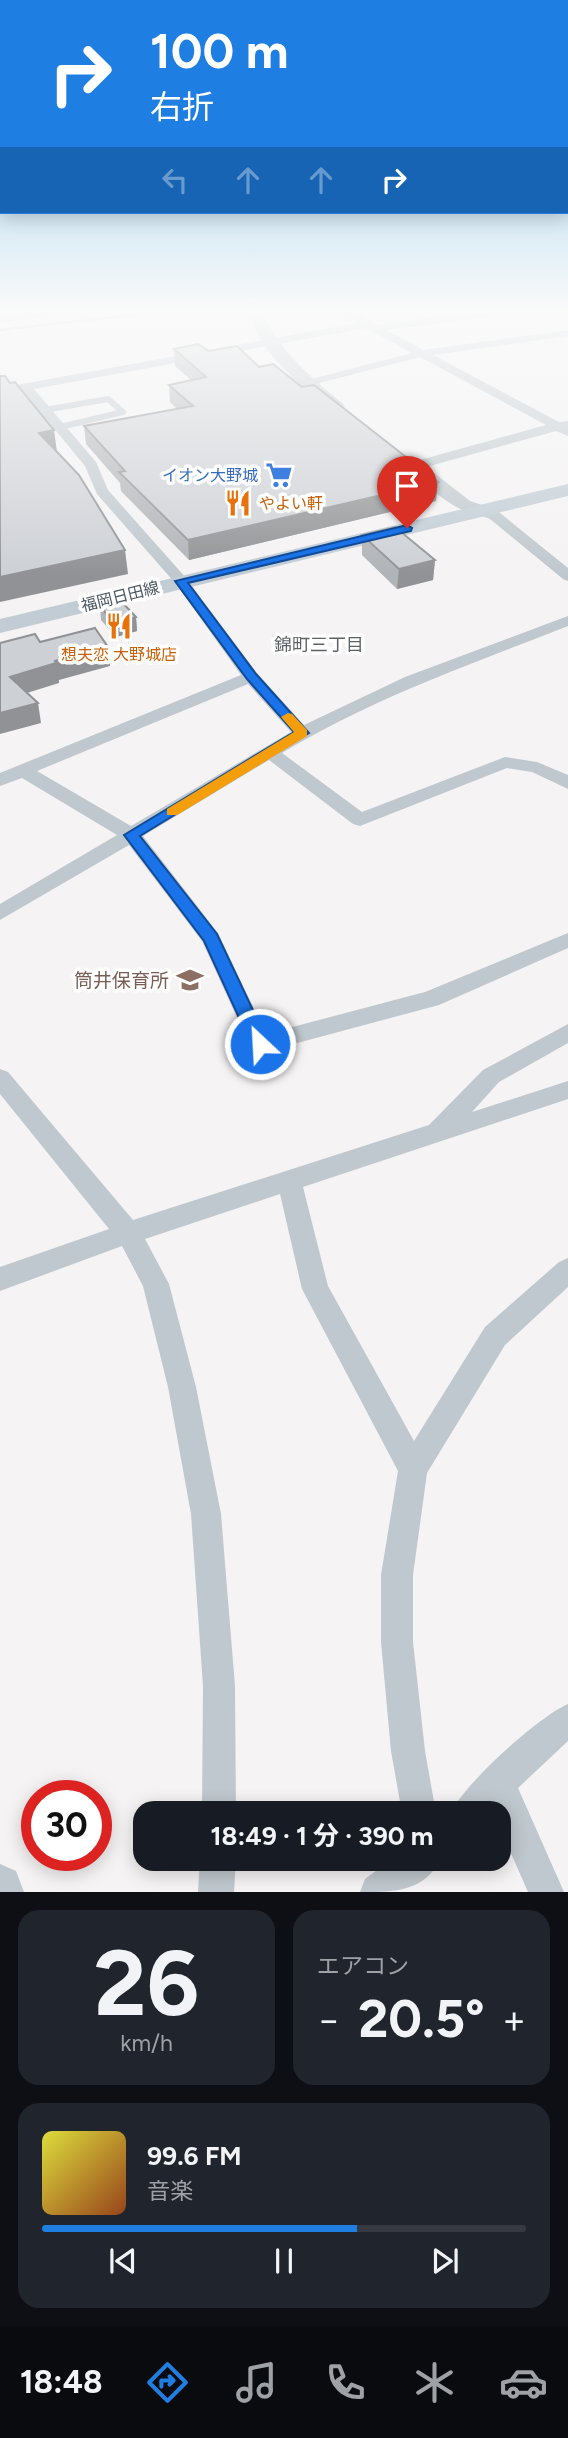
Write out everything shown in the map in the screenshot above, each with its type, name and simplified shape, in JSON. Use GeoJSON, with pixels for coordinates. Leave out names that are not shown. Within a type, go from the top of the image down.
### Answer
{"type":"FeatureCollection","features":[{"type":"Feature","properties":{"kind":"main road","name":"福岡日田線"},"geometry":{"type":"LineString","coordinates":[[0,626],[568,490]]}},
{"type":"Feature","properties":{"kind":"street"},"geometry":{"type":"LineString","coordinates":[[35,398],[91,465],[102,491],[181,581],[251,677],[302,733]]}},
{"type":"Feature","properties":{"kind":"street"},"geometry":{"type":"LineString","coordinates":[[327,398],[351,417]]}},
{"type":"Feature","properties":{"kind":"street"},"geometry":{"type":"LineString","coordinates":[[510,398],[565,427]]}},
{"type":"Feature","properties":{"kind":"street"},"geometry":{"type":"LineString","coordinates":[[414,466],[565,427]]}},
{"type":"Feature","properties":{"kind":"street"},"geometry":{"type":"LineString","coordinates":[[393,450],[464,505],[495,516],[568,576]]}},
{"type":"Feature","properties":{"kind":"street"},"geometry":{"type":"LineString","coordinates":[[0,913],[272,754],[302,733],[411,681],[568,621]]}},
{"type":"Feature","properties":{"kind":"street"},"geometry":{"type":"LineString","coordinates":[[0,780],[251,677]]}},
{"type":"Feature","properties":{"kind":"street"},"geometry":{"type":"LineString","coordinates":[[272,754],[360,820],[505,762],[521,762],[548,771],[568,783]]}},
{"type":"Feature","properties":{"kind":"street"},"geometry":{"type":"LineString","coordinates":[[22,770],[132,835],[211,938],[260,1044],[431,999],[568,940]]}},
{"type":"Feature","properties":{"kind":"street"},"geometry":{"type":"LineString","coordinates":[[436,1133],[491,1076],[568,1031]]}},
{"type":"Feature","properties":{"kind":"street"},"geometry":{"type":"LineString","coordinates":[[0,1078],[128,1233],[156,1284],[182,1387],[206,1514],[219,1686],[219,1801]]}},
{"type":"Feature","properties":{"kind":"street"},"geometry":{"type":"LineString","coordinates":[[0,1279],[128,1233],[568,1090]]}},
{"type":"Feature","properties":{"kind":"street"},"geometry":{"type":"LineString","coordinates":[[289,1181],[315,1289],[413,1469]]}},
{"type":"Feature","properties":{"kind":"street"},"geometry":{"type":"LineString","coordinates":[[417,1801],[408,1751],[397,1643],[397,1575],[413,1469],[495,1336],[568,1270]]}},
{"type":"Feature","properties":{"kind":"street"},"geometry":{"type":"LineString","coordinates":[[479,1801],[543,1739],[568,1721]]}},
{"type":"Feature","properties":{"kind":"street"},"geometry":{"type":"LineString","coordinates":[[497,1782],[546,1892]]}},
{"type":"Feature","properties":{"kind":"street"},"geometry":{"type":"LineString","coordinates":[[216,1892],[217,1871]]}},
{"type":"Feature","properties":{"kind":"street"},"geometry":{"type":"LineString","coordinates":[[378,1892],[406,1871]]}},
{"type":"Feature","properties":{"kind":"lane"},"geometry":{"type":"LineString","coordinates":[[45,410],[108,399],[123,412],[60,428]]}},
{"type":"Feature","properties":{"kind":"building"},"geometry":{"type":"Polygon","coordinates":[[[0,398],[28,398],[54,430],[39,433],[79,475],[125,550],[0,577],[0,398]]]}},
{"type":"Feature","properties":{"kind":"building"},"geometry":{"type":"Polygon","coordinates":[[[184,398],[331,398],[438,482],[188,540],[119,472],[125,471],[84,426],[193,406],[184,398]]]}},
{"type":"Feature","properties":{"kind":"building"},"geometry":{"type":"Polygon","coordinates":[[[395,527],[435,560],[399,569],[362,535],[395,527]]]}},
{"type":"Feature","properties":{"kind":"building"},"geometry":{"type":"Polygon","coordinates":[[[120,600],[136,617],[114,623],[100,606],[120,600]]]}},
{"type":"Feature","properties":{"kind":"building"},"geometry":{"type":"Polygon","coordinates":[[[95,628],[108,647],[55,661],[56,663],[10,677],[38,703],[0,713],[0,643],[35,634],[40,642],[95,628]]]}},
{"type":"Feature","properties":{"kind":"slow traffic"},"geometry":{"type":"LineString","coordinates":[[172,812],[272,754],[302,733],[288,717]]}},
{"type":"Feature","properties":{"kind":"place","name":"イオン大野城"},"geometry":{"type":"Point","coordinates":[279,475]}},
{"type":"Feature","properties":{"kind":"place","name":"やよい軒"},"geometry":{"type":"Point","coordinates":[238,503]}},
{"type":"Feature","properties":{"kind":"place","name":"想夫恋 大野城店"},"geometry":{"type":"Point","coordinates":[119,626]}},
{"type":"Feature","properties":{"kind":"place","name":"筒井保育所"},"geometry":{"type":"Point","coordinates":[190,980]}},
{"type":"Feature","properties":{"kind":"district","name":"錦町三丁目"},"geometry":{"type":"Point","coordinates":[319,645]}},
{"type":"Feature","properties":{"kind":"route"},"geometry":{"type":"LineString","coordinates":[[260,1044],[211,938],[132,835],[272,754],[302,733],[251,677],[181,581],[407,528]]}}]}
